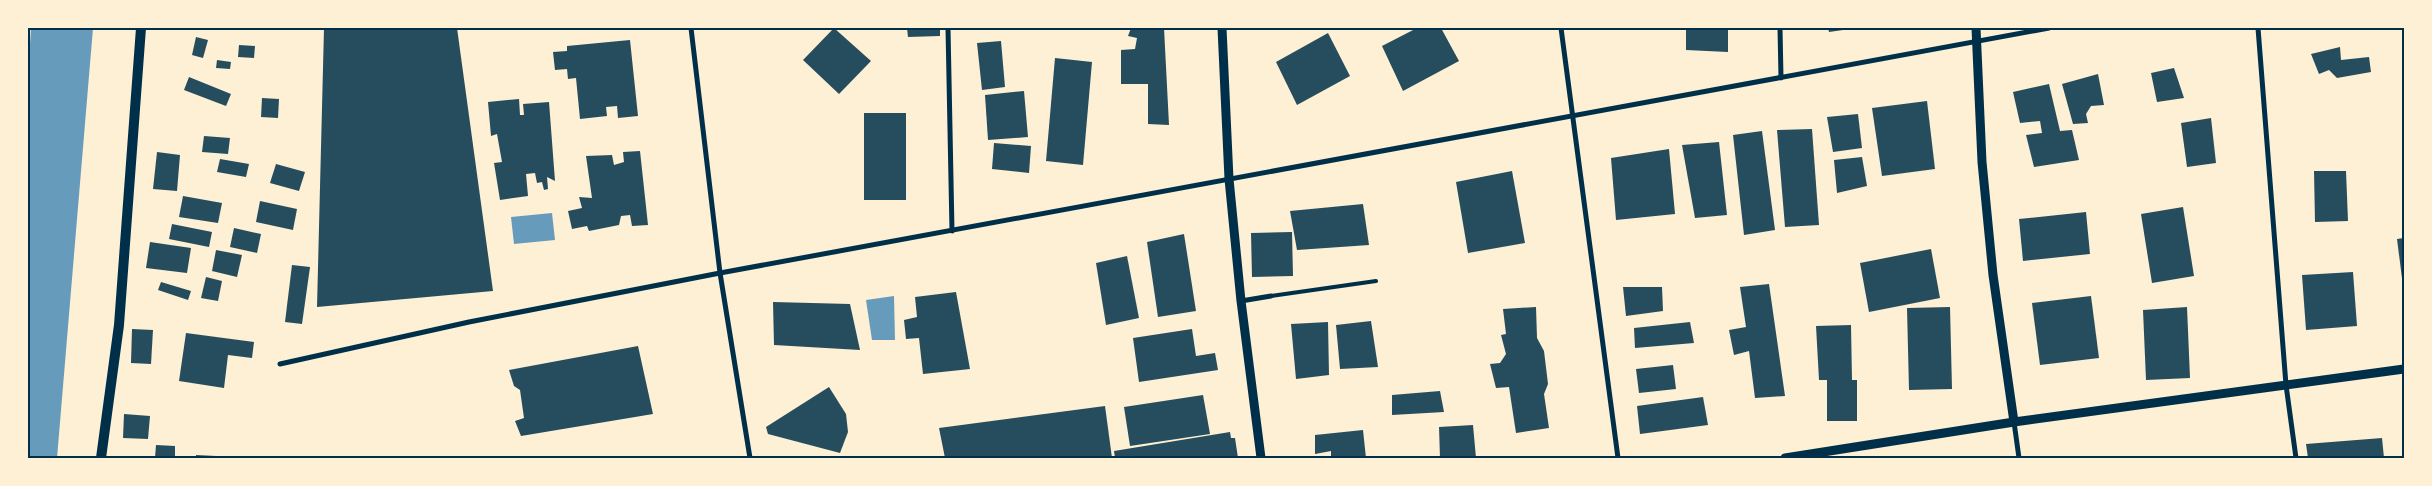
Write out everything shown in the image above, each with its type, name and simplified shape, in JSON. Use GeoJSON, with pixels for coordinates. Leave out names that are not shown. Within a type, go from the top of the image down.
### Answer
{"type":"FeatureCollection","features":[{"type":"Feature","properties":{"kind":"main road"},"geometry":{"type":"LineString","coordinates":[[101,458],[119,325],[141,28]]}},
{"type":"Feature","properties":{"kind":"street"},"geometry":{"type":"LineString","coordinates":[[691,28],[720,273],[750,458]]}},
{"type":"Feature","properties":{"kind":"street"},"geometry":{"type":"LineString","coordinates":[[948,28],[952,231]]}},
{"type":"Feature","properties":{"kind":"street"},"geometry":{"type":"LineString","coordinates":[[1222,28],[1229,179],[1240,301],[1261,458]]}},
{"type":"Feature","properties":{"kind":"street"},"geometry":{"type":"LineString","coordinates":[[1561,28],[1618,458]]}},
{"type":"Feature","properties":{"kind":"street"},"geometry":{"type":"LineString","coordinates":[[1780,28],[1781,78]]}},
{"type":"Feature","properties":{"kind":"street"},"geometry":{"type":"LineString","coordinates":[[1976,28],[1975,41],[1984,190],[1993,275],[2019,458]]}},
{"type":"Feature","properties":{"kind":"street"},"geometry":{"type":"LineString","coordinates":[[280,364],[469,322],[720,273],[1573,114],[2050,28]]}},
{"type":"Feature","properties":{"kind":"street"},"geometry":{"type":"LineString","coordinates":[[2258,28],[2286,385],[2296,458]]}},
{"type":"Feature","properties":{"kind":"street"},"geometry":{"type":"LineString","coordinates":[[1240,301],[1271,296]]}},
{"type":"Feature","properties":{"kind":"street"},"geometry":{"type":"LineString","coordinates":[[1785,458],[2014,422],[2404,369]]}},
{"type":"Feature","properties":{"kind":"lane"},"geometry":{"type":"LineString","coordinates":[[1271,296],[1376,281]]}},
{"type":"Feature","properties":{"kind":"water"},"geometry":{"type":"Polygon","coordinates":[[[31,28],[93,28],[57,458],[28,458],[28,77],[31,28]]]}},
{"type":"Feature","properties":{"kind":"water"},"geometry":{"type":"Polygon","coordinates":[[[552,213],[555,240],[514,244],[511,217],[552,213]]]}},
{"type":"Feature","properties":{"kind":"water"},"geometry":{"type":"Polygon","coordinates":[[[894,296],[895,340],[872,340],[866,300],[894,296]]]}},
{"type":"Feature","properties":{"kind":"building"},"geometry":{"type":"Polygon","coordinates":[[[324,28],[457,28],[493,291],[317,307],[324,28]]]}},
{"type":"Feature","properties":{"kind":"building"},"geometry":{"type":"Polygon","coordinates":[[[834,28],[871,61],[839,94],[803,60],[834,28]]]}},
{"type":"Feature","properties":{"kind":"building"},"geometry":{"type":"Polygon","coordinates":[[[907,28],[940,28],[940,36],[908,37],[907,28]]]}},
{"type":"Feature","properties":{"kind":"building"},"geometry":{"type":"Polygon","coordinates":[[[1131,28],[1164,28],[1169,125],[1148,124],[1148,84],[1121,84],[1121,50],[1135,49],[1137,38],[1128,36],[1131,28]]]}},
{"type":"Feature","properties":{"kind":"building"},"geometry":{"type":"Polygon","coordinates":[[[1417,28],[1441,28],[1459,61],[1403,91],[1382,46],[1417,28]]]}},
{"type":"Feature","properties":{"kind":"building"},"geometry":{"type":"Polygon","coordinates":[[[1686,28],[1728,28],[1728,52],[1686,50],[1686,28]]]}},
{"type":"Feature","properties":{"kind":"building"},"geometry":{"type":"Polygon","coordinates":[[[1828,28],[1850,28],[1850,29],[1829,32],[1828,28]]]}},
{"type":"Feature","properties":{"kind":"building"},"geometry":{"type":"Polygon","coordinates":[[[1328,33],[1350,76],[1297,105],[1276,62],[1328,33]]]}},
{"type":"Feature","properties":{"kind":"building"},"geometry":{"type":"Polygon","coordinates":[[[196,37],[208,40],[203,58],[192,55],[196,37]]]}},
{"type":"Feature","properties":{"kind":"building"},"geometry":{"type":"Polygon","coordinates":[[[630,40],[638,116],[618,118],[617,106],[606,107],[607,116],[580,119],[576,78],[568,79],[567,69],[555,70],[553,52],[567,51],[567,46],[630,40]]]}},
{"type":"Feature","properties":{"kind":"building"},"geometry":{"type":"Polygon","coordinates":[[[1001,41],[1005,87],[982,90],[977,43],[1001,41]]]}},
{"type":"Feature","properties":{"kind":"building"},"geometry":{"type":"Polygon","coordinates":[[[239,45],[255,46],[254,58],[238,57],[239,45]]]}},
{"type":"Feature","properties":{"kind":"building"},"geometry":{"type":"Polygon","coordinates":[[[2340,47],[2341,60],[2369,57],[2371,72],[2337,78],[2329,70],[2319,74],[2311,54],[2340,47]]]}},
{"type":"Feature","properties":{"kind":"building"},"geometry":{"type":"Polygon","coordinates":[[[1055,58],[1092,62],[1083,165],[1046,161],[1055,58]]]}},
{"type":"Feature","properties":{"kind":"building"},"geometry":{"type":"Polygon","coordinates":[[[217,60],[231,62],[230,69],[216,68],[217,60]]]}},
{"type":"Feature","properties":{"kind":"building"},"geometry":{"type":"Polygon","coordinates":[[[2174,68],[2184,98],[2157,102],[2151,73],[2174,68]]]}},
{"type":"Feature","properties":{"kind":"building"},"geometry":{"type":"Polygon","coordinates":[[[2098,74],[2104,105],[2091,106],[2086,114],[2088,123],[2073,124],[2062,84],[2098,74]]]}},
{"type":"Feature","properties":{"kind":"building"},"geometry":{"type":"Polygon","coordinates":[[[189,77],[231,94],[226,106],[184,90],[189,77]]]}},
{"type":"Feature","properties":{"kind":"building"},"geometry":{"type":"Polygon","coordinates":[[[2049,84],[2060,131],[2072,130],[2079,160],[2034,167],[2026,135],[2042,133],[2040,121],[2020,123],[2013,92],[2049,84]]]}},
{"type":"Feature","properties":{"kind":"building"},"geometry":{"type":"Polygon","coordinates":[[[1024,91],[1028,137],[988,140],[985,95],[1024,91]]]}},
{"type":"Feature","properties":{"kind":"building"},"geometry":{"type":"Polygon","coordinates":[[[262,98],[279,99],[278,118],[261,117],[262,98]]]}},
{"type":"Feature","properties":{"kind":"building"},"geometry":{"type":"Polygon","coordinates":[[[519,99],[520,115],[524,115],[523,104],[549,102],[555,181],[547,177],[548,189],[544,190],[542,182],[537,183],[535,173],[526,174],[528,196],[500,200],[494,163],[502,162],[497,134],[491,136],[488,102],[519,99]]]}},
{"type":"Feature","properties":{"kind":"building"},"geometry":{"type":"Polygon","coordinates":[[[1927,101],[1935,169],[1882,176],[1872,108],[1927,101]]]}},
{"type":"Feature","properties":{"kind":"building"},"geometry":{"type":"Polygon","coordinates":[[[864,113],[906,113],[906,200],[864,200],[864,113]]]}},
{"type":"Feature","properties":{"kind":"building"},"geometry":{"type":"Polygon","coordinates":[[[1858,114],[1862,148],[1833,152],[1827,117],[1858,114]]]}},
{"type":"Feature","properties":{"kind":"building"},"geometry":{"type":"Polygon","coordinates":[[[2211,118],[2216,163],[2187,167],[2181,123],[2211,118]]]}},
{"type":"Feature","properties":{"kind":"building"},"geometry":{"type":"Polygon","coordinates":[[[1812,129],[1819,225],[1785,227],[1777,130],[1812,129]]]}},
{"type":"Feature","properties":{"kind":"building"},"geometry":{"type":"Polygon","coordinates":[[[1762,131],[1775,230],[1744,235],[1733,135],[1762,131]]]}},
{"type":"Feature","properties":{"kind":"building"},"geometry":{"type":"Polygon","coordinates":[[[204,136],[230,138],[228,154],[202,152],[204,136]]]}},
{"type":"Feature","properties":{"kind":"building"},"geometry":{"type":"Polygon","coordinates":[[[1719,142],[1727,215],[1695,218],[1682,145],[1719,142]]]}},
{"type":"Feature","properties":{"kind":"building"},"geometry":{"type":"Polygon","coordinates":[[[994,143],[1031,146],[1029,173],[992,169],[994,143]]]}},
{"type":"Feature","properties":{"kind":"building"},"geometry":{"type":"Polygon","coordinates":[[[1669,149],[1675,214],[1616,220],[1611,158],[1669,149]]]}},
{"type":"Feature","properties":{"kind":"building"},"geometry":{"type":"Polygon","coordinates":[[[640,151],[648,225],[632,226],[630,215],[621,216],[619,225],[589,231],[587,226],[572,229],[568,211],[582,208],[579,197],[592,198],[586,156],[612,155],[614,165],[624,162],[623,152],[640,151]]]}},
{"type":"Feature","properties":{"kind":"building"},"geometry":{"type":"Polygon","coordinates":[[[157,152],[180,155],[177,191],[153,189],[157,152]]]}},
{"type":"Feature","properties":{"kind":"building"},"geometry":{"type":"Polygon","coordinates":[[[1862,157],[1867,186],[1837,193],[1834,160],[1862,157]]]}},
{"type":"Feature","properties":{"kind":"building"},"geometry":{"type":"Polygon","coordinates":[[[220,159],[249,164],[246,177],[217,172],[220,159]]]}},
{"type":"Feature","properties":{"kind":"building"},"geometry":{"type":"Polygon","coordinates":[[[276,164],[305,172],[299,191],[270,183],[276,164]]]}},
{"type":"Feature","properties":{"kind":"building"},"geometry":{"type":"Polygon","coordinates":[[[1512,171],[1525,243],[1468,253],[1456,182],[1512,171]]]}},
{"type":"Feature","properties":{"kind":"building"},"geometry":{"type":"Polygon","coordinates":[[[2314,171],[2346,171],[2348,221],[2315,222],[2314,171]]]}},
{"type":"Feature","properties":{"kind":"building"},"geometry":{"type":"Polygon","coordinates":[[[183,196],[222,203],[218,223],[179,217],[183,196]]]}},
{"type":"Feature","properties":{"kind":"building"},"geometry":{"type":"Polygon","coordinates":[[[260,201],[297,209],[293,230],[256,222],[260,201]]]}},
{"type":"Feature","properties":{"kind":"building"},"geometry":{"type":"Polygon","coordinates":[[[1363,204],[1369,245],[1297,250],[1290,211],[1363,204]]]}},
{"type":"Feature","properties":{"kind":"building"},"geometry":{"type":"Polygon","coordinates":[[[2183,207],[2194,276],[2152,283],[2141,214],[2183,207]]]}},
{"type":"Feature","properties":{"kind":"building"},"geometry":{"type":"Polygon","coordinates":[[[2086,212],[2090,254],[2023,261],[2019,219],[2086,212]]]}},
{"type":"Feature","properties":{"kind":"building"},"geometry":{"type":"Polygon","coordinates":[[[172,224],[212,232],[209,247],[169,239],[172,224]]]}},
{"type":"Feature","properties":{"kind":"building"},"geometry":{"type":"Polygon","coordinates":[[[234,228],[261,234],[257,253],[230,247],[234,228]]]}},
{"type":"Feature","properties":{"kind":"building"},"geometry":{"type":"Polygon","coordinates":[[[1292,232],[1293,276],[1252,277],[1251,233],[1292,232]]]}},
{"type":"Feature","properties":{"kind":"building"},"geometry":{"type":"Polygon","coordinates":[[[1184,234],[1196,311],[1158,317],[1147,242],[1184,234]]]}},
{"type":"Feature","properties":{"kind":"building"},"geometry":{"type":"Polygon","coordinates":[[[2404,238],[2404,286],[2403,286],[2397,239],[2404,238]]]}},
{"type":"Feature","properties":{"kind":"building"},"geometry":{"type":"Polygon","coordinates":[[[150,242],[191,248],[187,273],[146,268],[150,242]]]}},
{"type":"Feature","properties":{"kind":"building"},"geometry":{"type":"Polygon","coordinates":[[[1931,249],[1940,298],[1869,312],[1860,263],[1931,249]]]}},
{"type":"Feature","properties":{"kind":"building"},"geometry":{"type":"Polygon","coordinates":[[[216,250],[242,255],[237,277],[212,271],[216,250]]]}},
{"type":"Feature","properties":{"kind":"building"},"geometry":{"type":"Polygon","coordinates":[[[1127,256],[1139,318],[1106,325],[1096,263],[1127,256]]]}},
{"type":"Feature","properties":{"kind":"building"},"geometry":{"type":"Polygon","coordinates":[[[292,265],[310,267],[302,324],[285,322],[292,265]]]}},
{"type":"Feature","properties":{"kind":"building"},"geometry":{"type":"Polygon","coordinates":[[[2353,272],[2357,326],[2306,330],[2302,275],[2353,272]]]}},
{"type":"Feature","properties":{"kind":"building"},"geometry":{"type":"Polygon","coordinates":[[[206,277],[222,281],[218,301],[201,298],[206,277]]]}},
{"type":"Feature","properties":{"kind":"building"},"geometry":{"type":"Polygon","coordinates":[[[161,282],[191,291],[188,300],[158,290],[161,282]]]}},
{"type":"Feature","properties":{"kind":"building"},"geometry":{"type":"Polygon","coordinates":[[[1769,284],[1785,396],[1755,398],[1749,351],[1734,355],[1729,330],[1746,327],[1740,287],[1769,284]]]}},
{"type":"Feature","properties":{"kind":"building"},"geometry":{"type":"Polygon","coordinates":[[[1623,287],[1662,287],[1663,311],[1626,316],[1623,287]]]}},
{"type":"Feature","properties":{"kind":"building"},"geometry":{"type":"Polygon","coordinates":[[[956,292],[970,369],[923,374],[919,338],[906,339],[904,320],[917,317],[915,297],[956,292]]]}},
{"type":"Feature","properties":{"kind":"building"},"geometry":{"type":"Polygon","coordinates":[[[2091,296],[2099,358],[2040,365],[2032,303],[2091,296]]]}},
{"type":"Feature","properties":{"kind":"building"},"geometry":{"type":"Polygon","coordinates":[[[773,302],[850,304],[860,350],[774,345],[773,302]]]}},
{"type":"Feature","properties":{"kind":"building"},"geometry":{"type":"Polygon","coordinates":[[[1536,307],[1537,338],[1544,351],[1548,384],[1544,394],[1549,428],[1516,433],[1509,387],[1496,388],[1490,364],[1500,363],[1506,354],[1501,335],[1506,334],[1503,309],[1536,307]]]}},
{"type":"Feature","properties":{"kind":"building"},"geometry":{"type":"Polygon","coordinates":[[[1950,307],[1952,389],[1909,390],[1907,308],[1950,307]]]}},
{"type":"Feature","properties":{"kind":"building"},"geometry":{"type":"Polygon","coordinates":[[[2187,307],[2190,378],[2146,380],[2143,310],[2187,307]]]}},
{"type":"Feature","properties":{"kind":"building"},"geometry":{"type":"Polygon","coordinates":[[[1371,321],[1378,367],[1340,369],[1336,325],[1371,321]]]}},
{"type":"Feature","properties":{"kind":"building"},"geometry":{"type":"Polygon","coordinates":[[[1328,322],[1329,375],[1296,379],[1291,324],[1328,322]]]}},
{"type":"Feature","properties":{"kind":"building"},"geometry":{"type":"Polygon","coordinates":[[[1690,322],[1694,343],[1635,348],[1634,328],[1690,322]]]}},
{"type":"Feature","properties":{"kind":"building"},"geometry":{"type":"Polygon","coordinates":[[[1851,325],[1852,380],[1857,380],[1857,421],[1827,421],[1827,380],[1819,380],[1816,326],[1851,325]]]}},
{"type":"Feature","properties":{"kind":"building"},"geometry":{"type":"Polygon","coordinates":[[[132,329],[153,330],[151,364],[131,363],[132,329]]]}},
{"type":"Feature","properties":{"kind":"building"},"geometry":{"type":"Polygon","coordinates":[[[1192,329],[1196,356],[1215,353],[1218,370],[1139,382],[1133,338],[1192,329]]]}},
{"type":"Feature","properties":{"kind":"building"},"geometry":{"type":"Polygon","coordinates":[[[186,333],[254,342],[252,358],[228,355],[224,388],[179,381],[186,333]]]}},
{"type":"Feature","properties":{"kind":"building"},"geometry":{"type":"Polygon","coordinates":[[[638,346],[653,414],[521,436],[515,421],[524,418],[520,390],[514,386],[509,370],[638,346]]]}},
{"type":"Feature","properties":{"kind":"building"},"geometry":{"type":"Polygon","coordinates":[[[1673,365],[1676,389],[1639,393],[1636,369],[1673,365]]]}},
{"type":"Feature","properties":{"kind":"building"},"geometry":{"type":"Polygon","coordinates":[[[829,387],[846,414],[848,432],[840,453],[768,434],[766,427],[829,387]]]}},
{"type":"Feature","properties":{"kind":"building"},"geometry":{"type":"Polygon","coordinates":[[[1440,391],[1444,412],[1392,415],[1392,395],[1440,391]]]}},
{"type":"Feature","properties":{"kind":"building"},"geometry":{"type":"Polygon","coordinates":[[[1203,395],[1210,434],[1130,446],[1124,407],[1203,395]]]}},
{"type":"Feature","properties":{"kind":"building"},"geometry":{"type":"Polygon","coordinates":[[[1703,397],[1708,425],[1640,434],[1637,406],[1703,397]]]}},
{"type":"Feature","properties":{"kind":"building"},"geometry":{"type":"Polygon","coordinates":[[[1105,406],[1112,458],[945,458],[939,428],[1105,406]]]}},
{"type":"Feature","properties":{"kind":"building"},"geometry":{"type":"Polygon","coordinates":[[[124,414],[150,416],[148,439],[123,438],[124,414]]]}},
{"type":"Feature","properties":{"kind":"building"},"geometry":{"type":"Polygon","coordinates":[[[1473,425],[1476,458],[1440,458],[1439,427],[1473,425]]]}},
{"type":"Feature","properties":{"kind":"building"},"geometry":{"type":"Polygon","coordinates":[[[1363,430],[1366,458],[1331,458],[1331,451],[1315,454],[1315,435],[1363,430]]]}},
{"type":"Feature","properties":{"kind":"building"},"geometry":{"type":"Polygon","coordinates":[[[1230,432],[1231,438],[1235,438],[1238,458],[1115,458],[1114,451],[1230,432]]]}},
{"type":"Feature","properties":{"kind":"building"},"geometry":{"type":"Polygon","coordinates":[[[2382,438],[2384,458],[2308,458],[2306,444],[2382,438]]]}},
{"type":"Feature","properties":{"kind":"building"},"geometry":{"type":"Polygon","coordinates":[[[156,445],[175,446],[175,458],[155,458],[156,445]]]}},
{"type":"Feature","properties":{"kind":"building"},"geometry":{"type":"Polygon","coordinates":[[[196,455],[236,457],[236,458],[196,458],[196,455]]]}}]}
